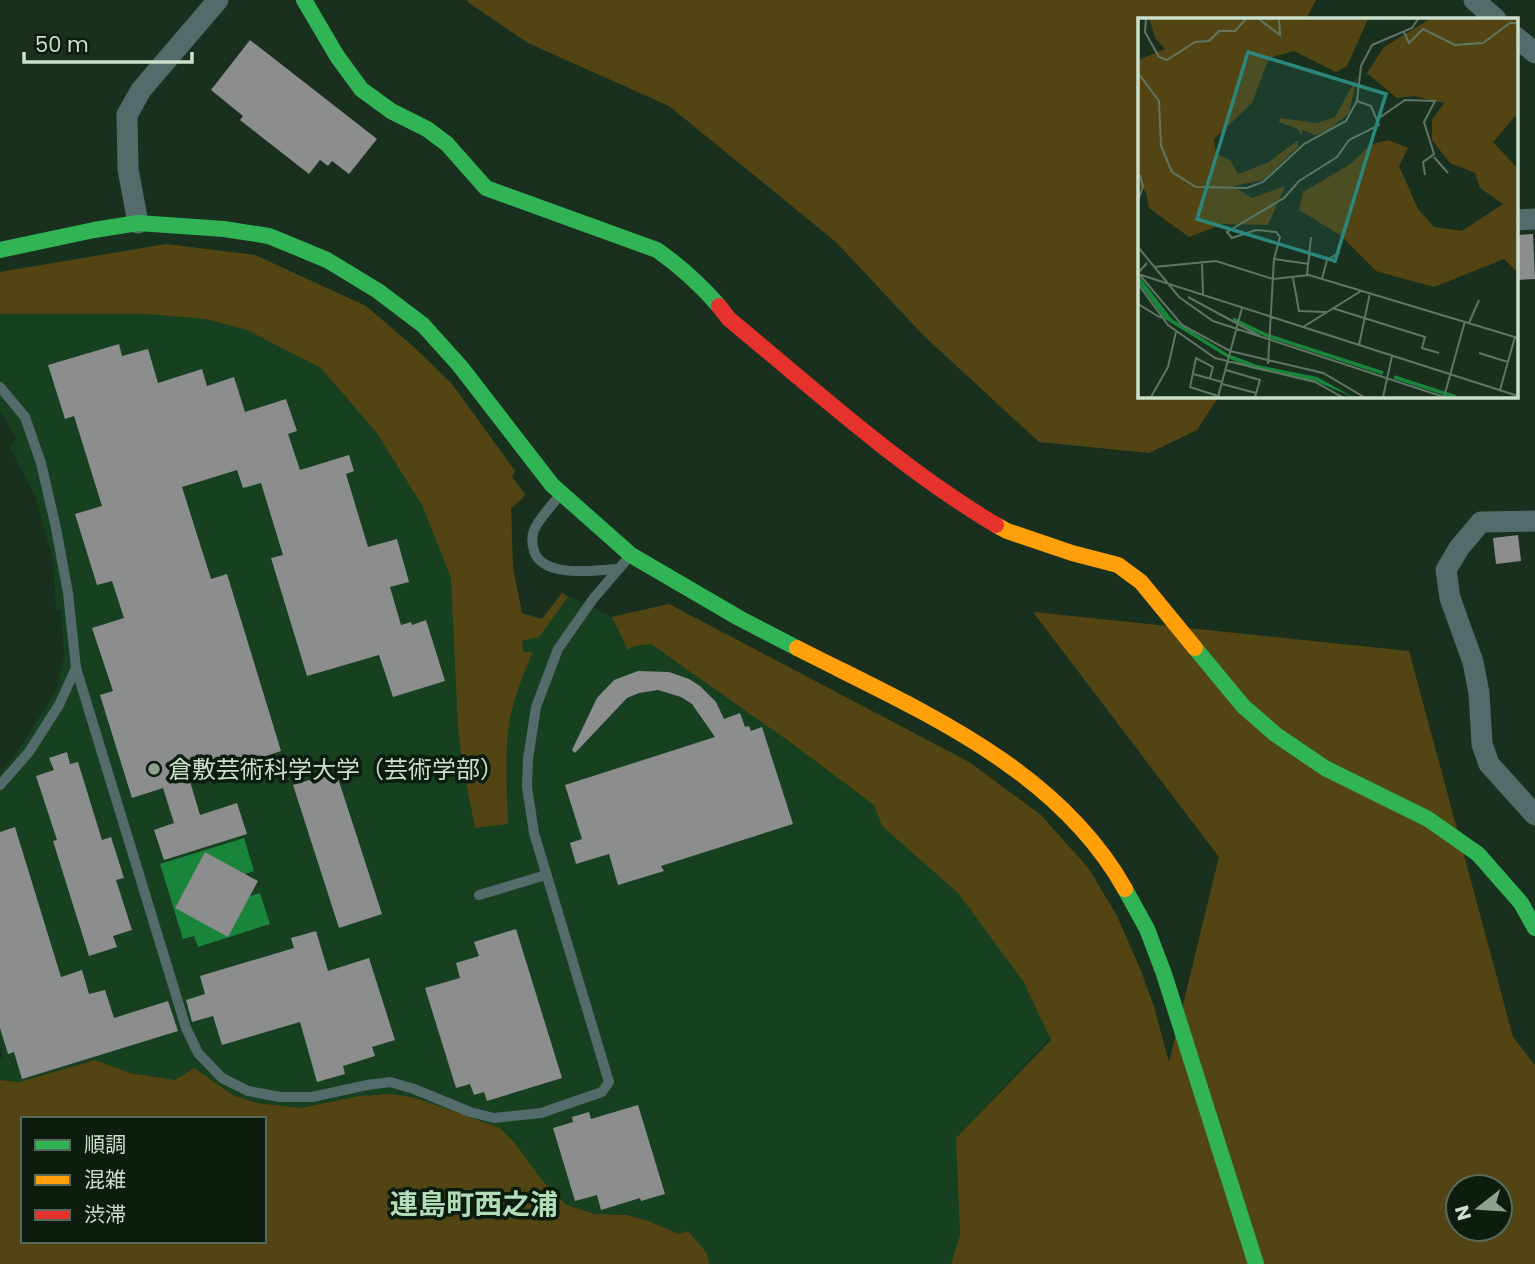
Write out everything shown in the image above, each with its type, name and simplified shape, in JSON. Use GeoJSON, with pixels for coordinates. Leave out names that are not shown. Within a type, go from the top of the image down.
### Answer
{"type":"FeatureCollection","features":[{"type":"Feature","properties":{"kind":"street"},"geometry":{"type":"LineString","coordinates":[[138,223],[128,169],[127,115],[141,90],[218,0]]}},
{"type":"Feature","properties":{"kind":"street"},"geometry":{"type":"LineString","coordinates":[[304,0],[337,56],[361,89],[391,111],[427,128],[447,144],[486,188],[657,250],[702,286],[729,319],[900,460],[959,503],[1007,531],[1118,565],[1141,582],[1243,706],[1275,734],[1325,768],[1428,819],[1478,854],[1521,903],[1535,928]]}},
{"type":"Feature","properties":{"kind":"street"},"geometry":{"type":"LineString","coordinates":[[1474,0],[1495,18]]}},
{"type":"Feature","properties":{"kind":"street"},"geometry":{"type":"LineString","coordinates":[[1518,39],[1535,53]]}},
{"type":"Feature","properties":{"kind":"street"},"geometry":{"type":"LineString","coordinates":[[0,250],[138,223],[224,229],[269,236],[327,260],[378,290],[423,326],[460,366],[552,485],[631,555],[739,618],[952,728],[1002,758],[1056,803],[1089,837],[1122,884],[1147,929],[1256,1264]]}},
{"type":"Feature","properties":{"kind":"street"},"geometry":{"type":"LineString","coordinates":[[1535,521],[1481,523],[1459,548],[1446,570],[1450,598],[1473,662],[1479,694],[1482,744],[1489,764],[1535,815]]}},
{"type":"Feature","properties":{"kind":"lane"},"geometry":{"type":"LineString","coordinates":[[0,387],[25,416],[41,463],[68,593],[76,668],[186,1028],[198,1053],[222,1078],[248,1091],[280,1097],[312,1097],[390,1082],[470,1112],[494,1118],[541,1114],[601,1092],[609,1082],[534,832],[527,787],[528,759],[536,707],[558,649],[593,599],[631,555]]}},
{"type":"Feature","properties":{"kind":"lane"},"geometry":{"type":"LineString","coordinates":[[562,493],[534,529],[531,543],[537,559],[552,569],[619,569]]}},
{"type":"Feature","properties":{"kind":"lane"},"geometry":{"type":"LineString","coordinates":[[0,785],[29,752],[59,705],[76,668]]}},
{"type":"Feature","properties":{"kind":"lane"},"geometry":{"type":"LineString","coordinates":[[479,895],[546,875]]}},
{"type":"Feature","properties":{"kind":"shaded area"},"geometry":{"type":"Polygon","coordinates":[[[467,0],[1316,0],[1307,18],[1138,18],[1138,397],[1218,397],[1197,430],[1149,453],[1039,442],[923,335],[836,242],[669,106],[528,43],[467,0]]]}},
{"type":"Feature","properties":{"kind":"shaded area"},"geometry":{"type":"Polygon","coordinates":[[[166,244],[255,255],[366,306],[452,384],[515,471],[512,477],[525,494],[511,508],[513,568],[522,614],[542,619],[562,593],[612,617],[669,604],[969,762],[1041,815],[1089,869],[1117,916],[1154,1007],[1048,1040],[956,1138],[960,1235],[951,1264],[710,1264],[705,1252],[679,1234],[649,1221],[627,1215],[594,1214],[565,1204],[541,1180],[514,1142],[500,1128],[359,1096],[301,1108],[257,1103],[233,1095],[194,1068],[175,1080],[130,1073],[95,1060],[19,1082],[0,1080],[0,1060],[4,1058],[0,1044],[0,773],[17,753],[57,689],[64,653],[61,610],[56,610],[53,559],[35,496],[9,446],[17,439],[0,412],[0,272],[166,244]]]}},
{"type":"Feature","properties":{"kind":"shaded area"},"geometry":{"type":"Polygon","coordinates":[[[166,244],[255,255],[366,306],[452,384],[515,471],[512,477],[525,494],[511,508],[513,568],[522,613],[542,619],[562,593],[568,597],[539,637],[522,641],[523,652],[533,652],[509,721],[506,766],[508,824],[475,828],[458,727],[451,578],[422,505],[376,432],[321,368],[247,330],[206,319],[148,314],[0,314],[0,272],[166,244]]]}},
{"type":"Feature","properties":{"kind":"shaded area"},"geometry":{"type":"Polygon","coordinates":[[[669,604],[969,762],[1041,815],[1089,869],[1117,916],[1154,1007],[1169,1062],[1219,857],[1033,612],[1409,651],[1513,1037],[1535,1065],[1535,1264],[951,1264],[960,1235],[956,1138],[1051,1040],[1023,981],[958,893],[882,826],[874,805],[651,644],[634,646],[628,650],[612,617],[669,604]]]}},
{"type":"Feature","properties":{"kind":"shaded area"},"geometry":{"type":"Polygon","coordinates":[[[244,838],[254,871],[245,874],[205,853],[175,908],[228,936],[250,896],[260,893],[270,924],[198,947],[194,936],[183,939],[160,864],[244,838]]]}},
{"type":"Feature","properties":{"kind":"shaded area"},"geometry":{"type":"Polygon","coordinates":[[[95,1060],[130,1073],[175,1080],[194,1068],[233,1095],[257,1103],[301,1108],[359,1096],[391,1094],[416,1098],[500,1128],[565,1204],[594,1214],[627,1215],[679,1234],[688,1231],[706,1252],[710,1264],[0,1264],[0,1080],[19,1082],[95,1060]]]}},
{"type":"Feature","properties":{"kind":"building"},"geometry":{"type":"Polygon","coordinates":[[[250,40],[377,139],[349,174],[332,161],[328,166],[320,160],[309,174],[240,120],[243,116],[211,90],[250,40]]]}},
{"type":"Feature","properties":{"kind":"building"},"geometry":{"type":"Polygon","coordinates":[[[1533,234],[1535,279],[1518,280],[1518,235],[1533,234]]]}},
{"type":"Feature","properties":{"kind":"building"},"geometry":{"type":"Polygon","coordinates":[[[119,344],[122,356],[148,349],[158,383],[202,369],[207,386],[234,377],[245,412],[286,399],[297,431],[288,434],[300,470],[349,455],[354,471],[346,474],[368,547],[397,539],[409,582],[390,587],[401,625],[411,622],[412,625],[426,620],[445,681],[393,697],[379,655],[307,676],[271,558],[283,555],[261,483],[243,488],[237,470],[182,487],[211,579],[227,574],[281,751],[260,758],[264,771],[241,778],[236,763],[189,778],[200,815],[237,803],[247,834],[164,860],[154,830],[174,823],[163,788],[132,798],[100,695],[113,691],[92,628],[124,618],[112,581],[97,585],[75,514],[102,506],[74,416],[65,419],[48,365],[119,344]]]}},
{"type":"Feature","properties":{"kind":"building"},"geometry":{"type":"Polygon","coordinates":[[[1518,535],[1521,561],[1496,564],[1493,538],[1518,535]]]}},
{"type":"Feature","properties":{"kind":"building"},"geometry":{"type":"Polygon","coordinates":[[[638,671],[669,672],[689,679],[716,702],[724,719],[740,713],[745,727],[749,726],[751,731],[762,727],[793,824],[661,866],[664,871],[618,885],[609,854],[576,864],[570,843],[582,839],[565,785],[715,737],[692,704],[681,697],[658,690],[627,698],[575,753],[572,750],[597,698],[614,680],[638,671]]]}},
{"type":"Feature","properties":{"kind":"building"},"geometry":{"type":"Polygon","coordinates":[[[67,752],[70,764],[78,762],[102,840],[111,837],[124,878],[116,880],[132,930],[113,936],[117,947],[89,956],[36,776],[54,770],[49,758],[67,752]]]}},
{"type":"Feature","properties":{"kind":"building"},"geometry":{"type":"Polygon","coordinates":[[[336,772],[382,914],[339,928],[293,785],[336,772]]]}},
{"type":"Feature","properties":{"kind":"building"},"geometry":{"type":"Polygon","coordinates":[[[15,827],[61,977],[82,970],[89,994],[105,990],[114,1018],[168,1001],[178,1031],[22,1079],[14,1052],[8,1054],[0,1028],[0,832],[15,827]]]}},
{"type":"Feature","properties":{"kind":"building"},"geometry":{"type":"Polygon","coordinates":[[[205,852],[258,881],[228,937],[175,908],[205,852]]]}},
{"type":"Feature","properties":{"kind":"building"},"geometry":{"type":"Polygon","coordinates":[[[516,929],[562,1078],[487,1101],[484,1092],[474,1095],[470,1084],[456,1088],[425,988],[460,978],[456,963],[479,956],[474,942],[516,929]]]}},
{"type":"Feature","properties":{"kind":"building"},"geometry":{"type":"Polygon","coordinates":[[[316,931],[328,971],[369,958],[395,1040],[372,1047],[375,1056],[343,1066],[345,1074],[317,1082],[300,1022],[222,1045],[213,1016],[192,1022],[186,1000],[205,994],[200,976],[294,948],[291,938],[316,931]]]}},
{"type":"Feature","properties":{"kind":"building"},"geometry":{"type":"Polygon","coordinates":[[[638,1105],[665,1194],[641,1201],[640,1198],[601,1210],[597,1195],[575,1201],[553,1128],[573,1122],[572,1117],[589,1112],[591,1119],[638,1105]]]}},
{"type":"Feature","properties":{"kind":"traffic: fast"},"geometry":{"type":"LineString","coordinates":[[304,0],[337,56],[361,89],[391,111],[427,129],[447,144],[486,188],[657,250],[690,276],[719,306]]}},
{"type":"Feature","properties":{"kind":"traffic: fast"},"geometry":{"type":"LineString","coordinates":[[0,250],[138,223],[224,229],[269,236],[327,260],[378,291],[423,325],[460,366],[552,485],[631,555],[739,618],[797,648]]}},
{"type":"Feature","properties":{"kind":"traffic: fast"},"geometry":{"type":"LineString","coordinates":[[1195,648],[1243,706],[1275,734],[1325,768],[1428,819],[1478,854],[1521,903],[1535,928]]}},
{"type":"Feature","properties":{"kind":"traffic: fast"},"geometry":{"type":"LineString","coordinates":[[1125,889],[1147,929],[1164,974],[1256,1264]]}},
{"type":"Feature","properties":{"kind":"traffic: slow"},"geometry":{"type":"LineString","coordinates":[[996,525],[1072,553],[1118,565],[1141,582],[1195,648]]}},
{"type":"Feature","properties":{"kind":"traffic: slow"},"geometry":{"type":"LineString","coordinates":[[797,648],[935,719],[980,745],[1022,775],[1061,808],[1096,846],[1125,889]]}},
{"type":"Feature","properties":{"kind":"traffic: jam"},"geometry":{"type":"LineString","coordinates":[[719,306],[729,319],[859,427],[926,479],[996,525]]}},
{"type":"Feature","properties":{"kind":"place","name":"倉敷芸術科学大学（芸術学部）"},"geometry":{"type":"Point","coordinates":[154,769]}},
{"type":"Feature","properties":{"kind":"district","name":"連島町西之浦"},"geometry":{"type":"Point","coordinates":[474,1204]}}]}
